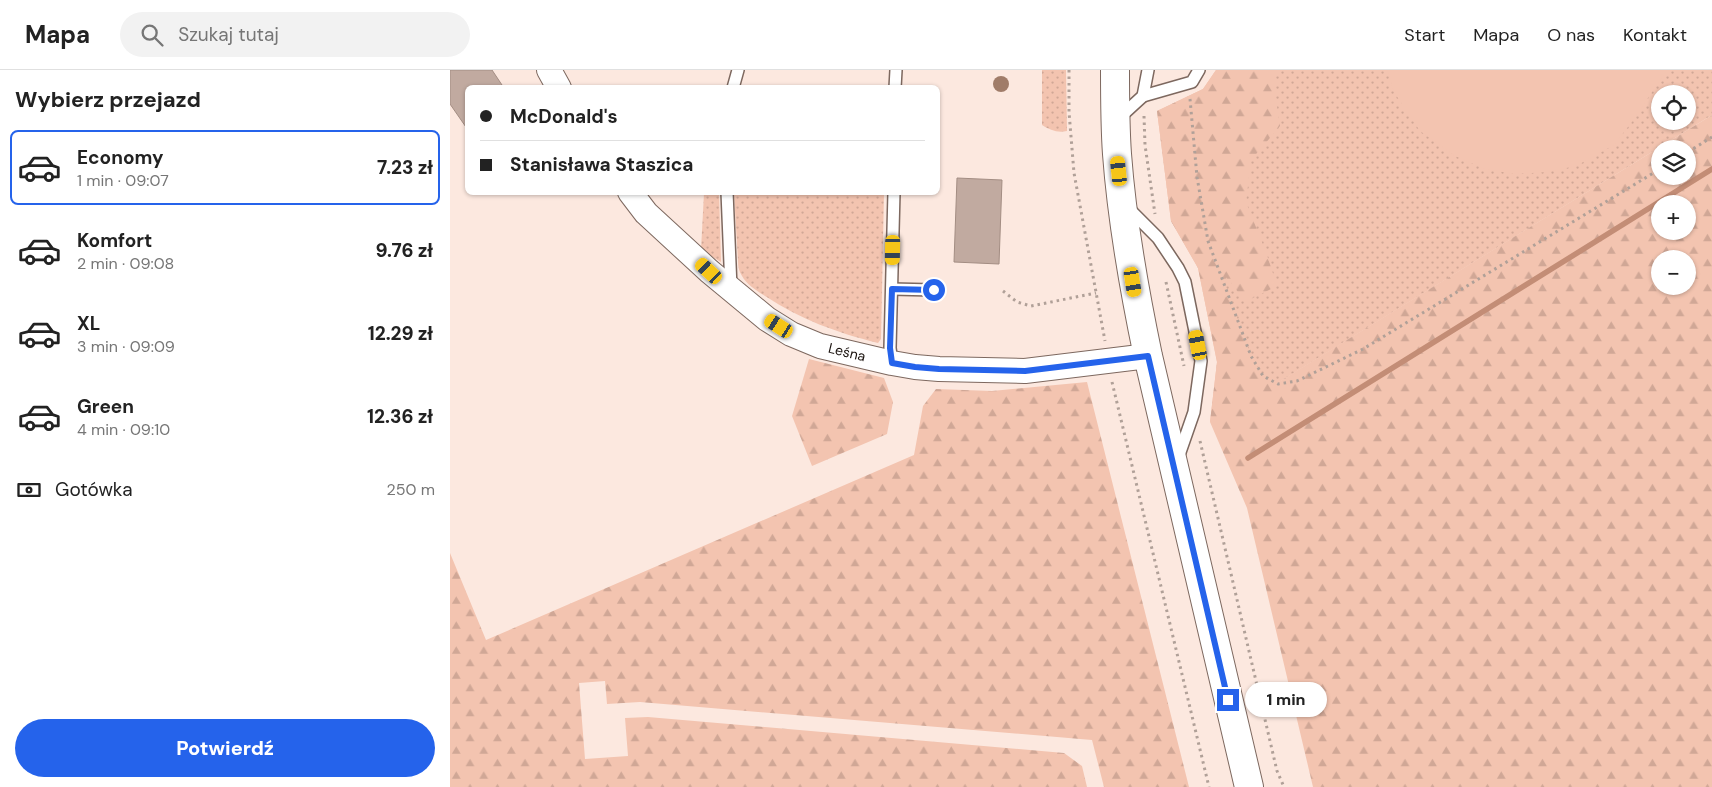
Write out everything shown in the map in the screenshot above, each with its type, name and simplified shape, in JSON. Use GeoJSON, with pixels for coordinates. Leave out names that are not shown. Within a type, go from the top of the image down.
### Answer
{"type":"FeatureCollection","features":[{"type":"Feature","properties":{"kind":"main road"},"geometry":{"type":"LineString","coordinates":[[1115,70],[1116,120],[1122,203],[1136,299],[1249,787]]}},
{"type":"Feature","properties":{"kind":"street"},"geometry":{"type":"LineString","coordinates":[[549,70],[557,85]]}},
{"type":"Feature","properties":{"kind":"street","name":"Leśna"},"geometry":{"type":"LineString","coordinates":[[632,195],[646,213],[709,271],[767,319],[791,334],[820,346],[892,363],[939,369],[1025,371],[1148,356]]}},
{"type":"Feature","properties":{"kind":"lane"},"geometry":{"type":"LineString","coordinates":[[734,85],[738,70]]}},
{"type":"Feature","properties":{"kind":"lane"},"geometry":{"type":"LineString","coordinates":[[896,70],[896,85]]}},
{"type":"Feature","properties":{"kind":"lane"},"geometry":{"type":"LineString","coordinates":[[1143,96],[1148,70]]}},
{"type":"Feature","properties":{"kind":"lane"},"geometry":{"type":"LineString","coordinates":[[1116,120],[1143,96],[1192,82],[1199,70]]}},
{"type":"Feature","properties":{"kind":"lane"},"geometry":{"type":"LineString","coordinates":[[727,195],[731,290]]}},
{"type":"Feature","properties":{"kind":"lane"},"geometry":{"type":"LineString","coordinates":[[892,363],[890,348],[894,195]]}},
{"type":"Feature","properties":{"kind":"lane"},"geometry":{"type":"LineString","coordinates":[[1122,203],[1158,238],[1186,282],[1200,361],[1194,412],[1174,469]]}},
{"type":"Feature","properties":{"kind":"lane"},"geometry":{"type":"LineString","coordinates":[[892,289],[934,290]]}},
{"type":"Feature","properties":{"kind":"path"},"geometry":{"type":"LineString","coordinates":[[1069,70],[1070,129],[1074,172],[1108,361],[1209,787]]}},
{"type":"Feature","properties":{"kind":"path"},"geometry":{"type":"LineString","coordinates":[[1192,82],[1190,90],[1193,142],[1208,240],[1251,356],[1263,376],[1278,384],[1297,381],[1363,349],[1651,174]]}},
{"type":"Feature","properties":{"kind":"path"},"geometry":{"type":"LineString","coordinates":[[1696,147],[1712,137]]}},
{"type":"Feature","properties":{"kind":"path"},"geometry":{"type":"LineString","coordinates":[[1003,290],[1017,302],[1031,306],[1096,294]]}},
{"type":"Feature","properties":{"kind":"path"},"geometry":{"type":"LineString","coordinates":[[1277,771],[1284,787]]}},
{"type":"Feature","properties":{"kind":"green space"},"geometry":{"type":"Polygon","coordinates":[[[1042,70],[1066,70],[1067,131],[1054,131],[1042,125],[1042,70]]]}},
{"type":"Feature","properties":{"kind":"green space"},"geometry":{"type":"Polygon","coordinates":[[[1216,70],[1712,70],[1712,115],[1696,125],[1696,85],[1651,85],[1651,130],[1688,130],[1672,140],[1651,140],[1651,153],[1239,407],[1210,422],[1217,362],[1198,268],[1171,221],[1157,111],[1203,89],[1216,70]]]}},
{"type":"Feature","properties":{"kind":"green space"},"geometry":{"type":"Polygon","coordinates":[[[1216,70],[1274,70],[1274,87],[1280,126],[1251,160],[1246,202],[1277,286],[1245,302],[1227,277],[1224,281],[1251,356],[1263,376],[1277,383],[1651,153],[1651,185],[1696,185],[1696,140],[1671,140],[1688,130],[1696,130],[1696,125],[1712,115],[1712,787],[1313,787],[1247,508],[1210,422],[1217,362],[1198,268],[1171,221],[1157,111],[1203,89],[1216,70]]]}},
{"type":"Feature","properties":{"kind":"green space"},"geometry":{"type":"Polygon","coordinates":[[[1387,70],[1667,70],[1657,85],[1651,85],[1651,94],[1614,145],[1576,166],[1547,172],[1514,174],[1485,169],[1455,156],[1420,131],[1394,92],[1387,70]]]}},
{"type":"Feature","properties":{"kind":"green space"},"geometry":{"type":"Polygon","coordinates":[[[704,195],[719,195],[721,262],[701,250],[704,195]]]}},
{"type":"Feature","properties":{"kind":"green space"},"geometry":{"type":"Polygon","coordinates":[[[734,195],[884,195],[881,339],[878,343],[833,330],[806,319],[779,304],[755,290],[746,282],[738,265],[734,195]]]}},
{"type":"Feature","properties":{"kind":"green space"},"geometry":{"type":"Polygon","coordinates":[[[809,359],[884,378],[893,402],[887,434],[812,466],[792,416],[809,359]]]}},
{"type":"Feature","properties":{"kind":"green space"},"geometry":{"type":"Polygon","coordinates":[[[1087,382],[1189,787],[1104,787],[1092,740],[640,702],[607,704],[605,681],[579,683],[585,759],[628,756],[625,718],[648,717],[1064,753],[1082,766],[1087,787],[450,787],[450,553],[486,640],[914,455],[923,406],[936,389],[992,391],[1087,382]]]}},
{"type":"Feature","properties":{"kind":"building"},"geometry":{"type":"Polygon","coordinates":[[[450,70],[492,70],[502,85],[465,85],[465,126],[450,104],[450,70]]]}},
{"type":"Feature","properties":{"kind":"building"},"geometry":{"type":"Polygon","coordinates":[[[957,178],[1002,180],[999,264],[954,262],[957,178]]]}},
{"type":"Feature","properties":{"kind":"waterway"},"geometry":{"type":"LineString","coordinates":[[1248,458],[1712,169]]}},
{"type":"Feature","properties":{"kind":"route"},"geometry":{"type":"LineString","coordinates":[[934,290],[892,289],[890,348],[892,363],[939,369],[1025,371],[1148,356],[1228,700]]}}]}
